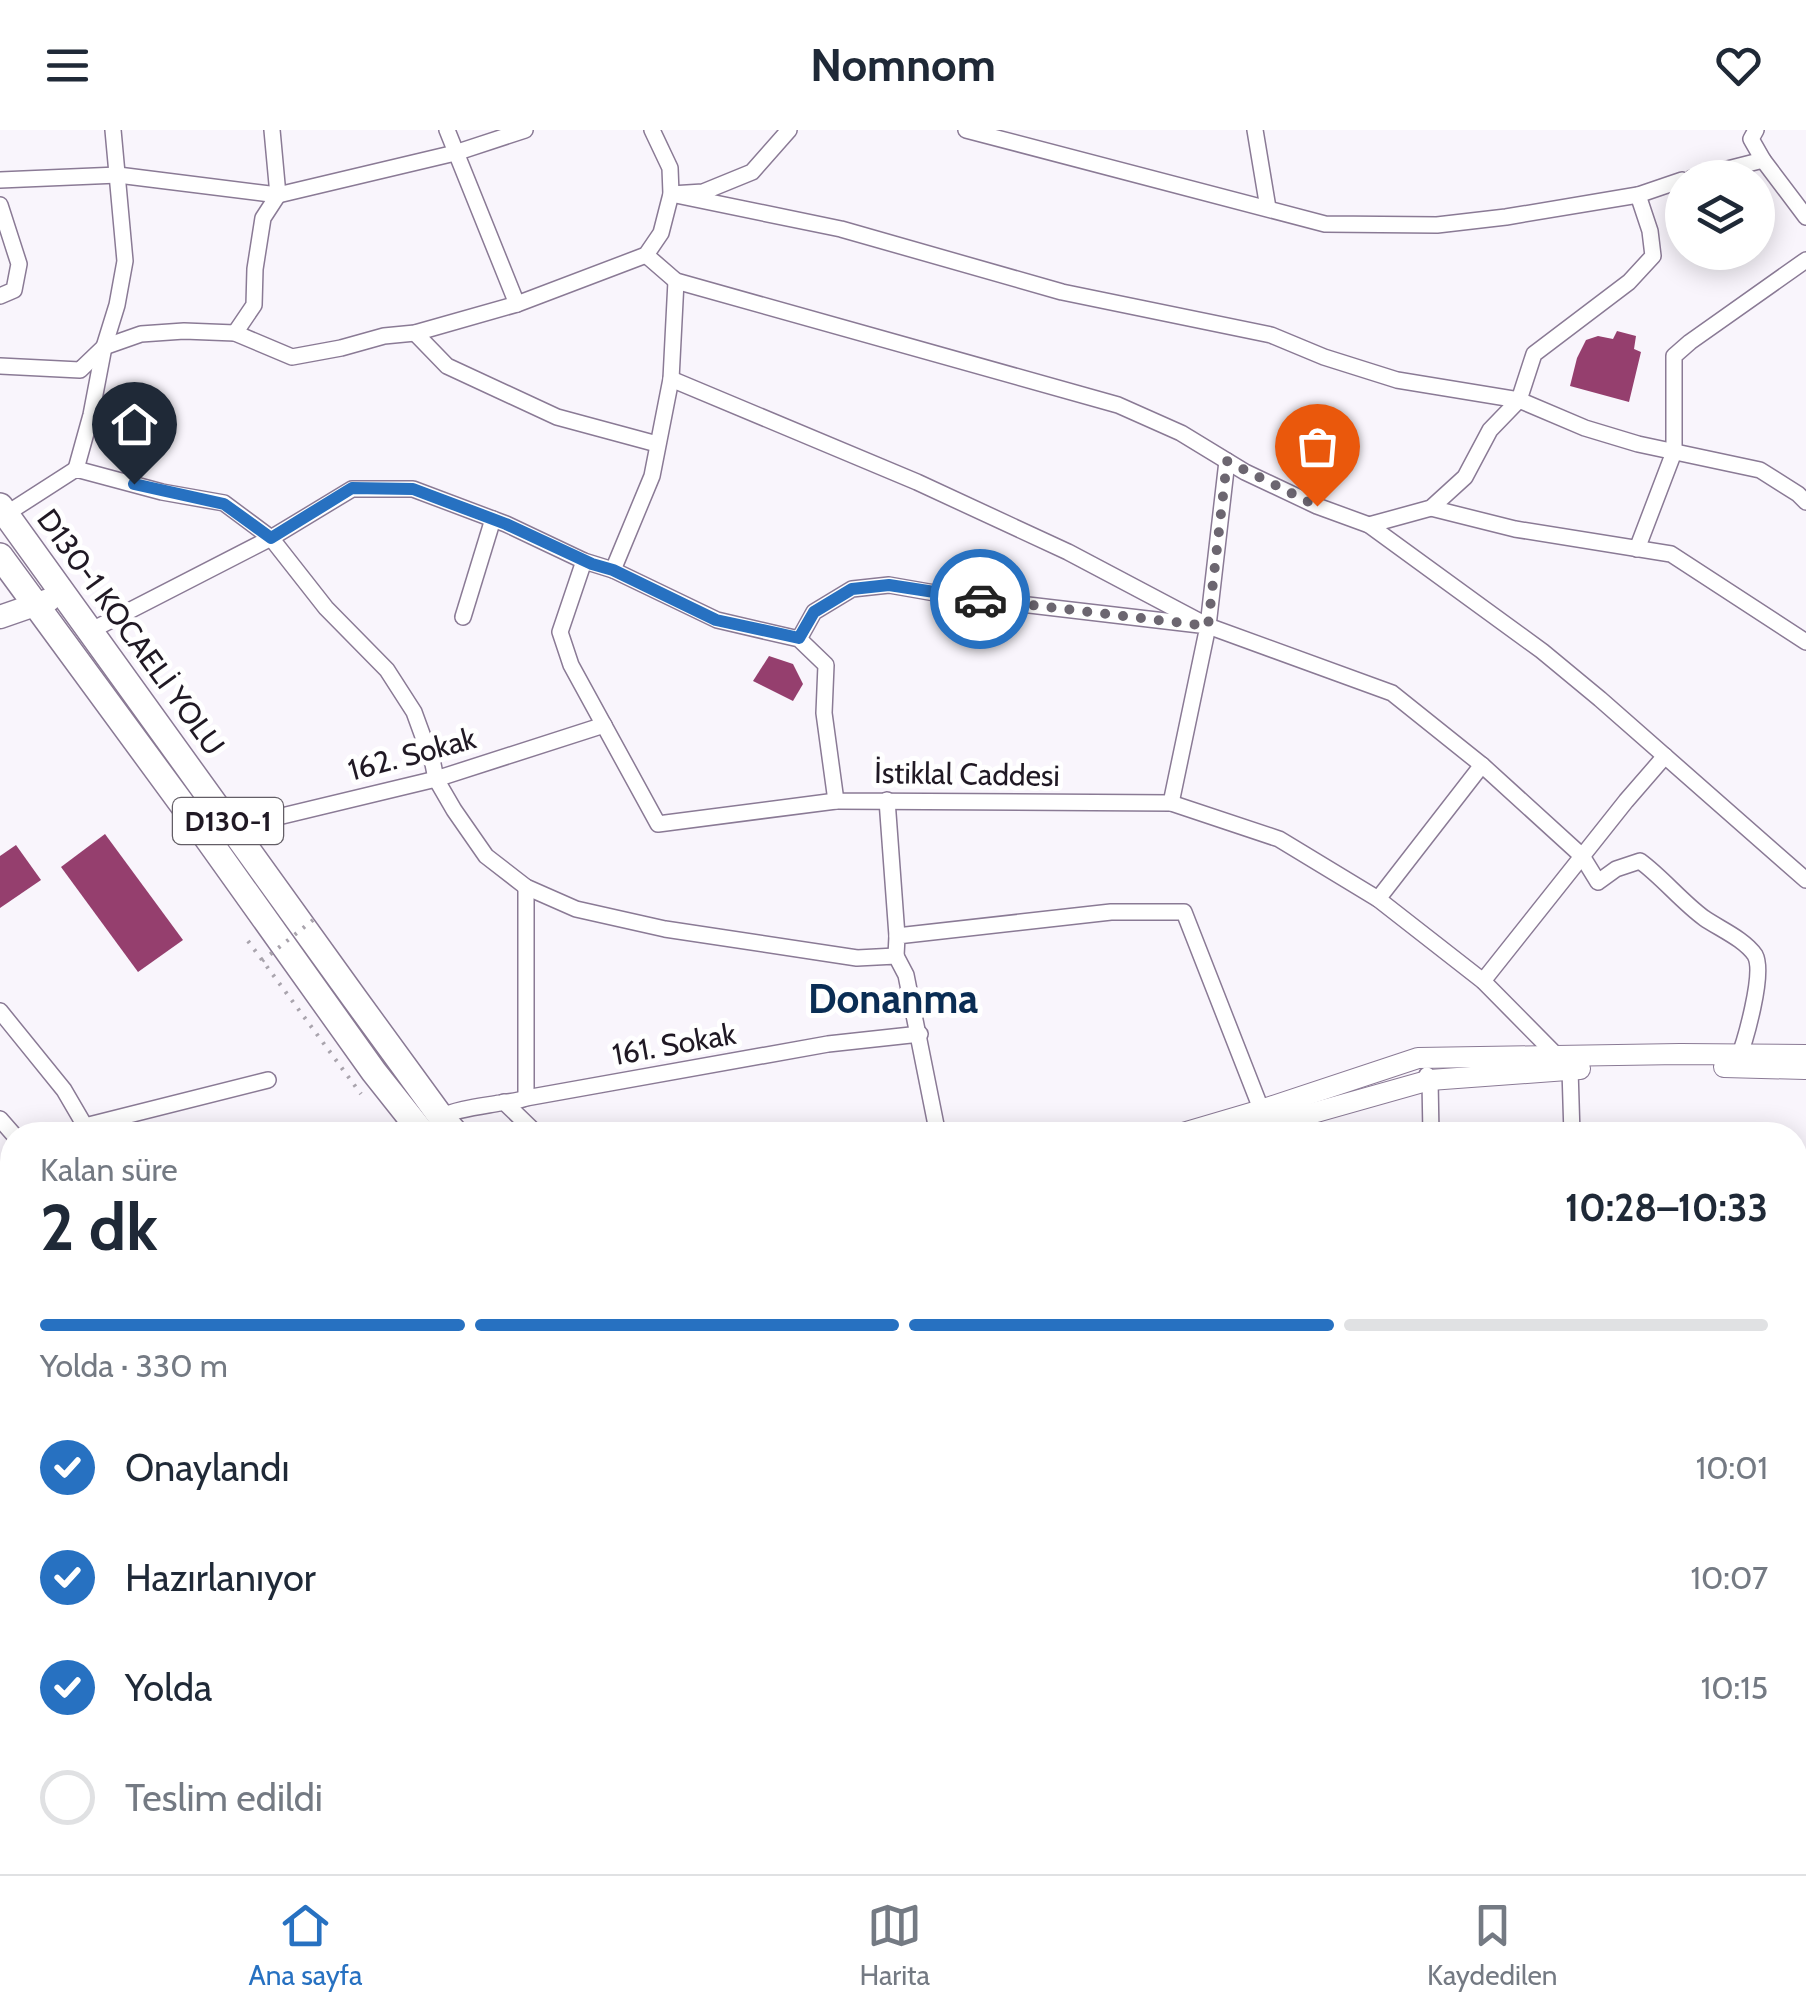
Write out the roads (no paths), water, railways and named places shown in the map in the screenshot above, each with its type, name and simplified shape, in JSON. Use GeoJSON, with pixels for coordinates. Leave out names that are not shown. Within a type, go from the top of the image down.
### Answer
{"type":"FeatureCollection","features":[{"type":"Feature","properties":{"kind":"highway","name":"D130-1 KOCAELİ YOLU"},"geometry":{"type":"LineString","coordinates":[[3,510],[232,828],[436,1122]]}},
{"type":"Feature","properties":{"kind":"highway","name":"D130-1"},"geometry":{"type":"LineString","coordinates":[[0,556],[374,1072],[433,1122]]}},
{"type":"Feature","properties":{"kind":"main road"},"geometry":{"type":"LineString","coordinates":[[0,617],[63,595]]}},
{"type":"Feature","properties":{"kind":"street"},"geometry":{"type":"LineString","coordinates":[[76,470],[125,261],[113,130]]}},
{"type":"Feature","properties":{"kind":"street"},"geometry":{"type":"LineString","coordinates":[[235,333],[254,305],[255,269],[264,218],[278,195],[272,130]]}},
{"type":"Feature","properties":{"kind":"street"},"geometry":{"type":"LineString","coordinates":[[446,130],[517,304]]}},
{"type":"Feature","properties":{"kind":"street"},"geometry":{"type":"LineString","coordinates":[[0,180],[118,175],[278,195],[455,153],[524,130]]}},
{"type":"Feature","properties":{"kind":"street"},"geometry":{"type":"LineString","coordinates":[[0,366],[80,370],[104,347],[140,334],[184,331],[235,333],[292,357],[384,336],[416,333],[517,304],[646,255],[661,233],[671,194],[670,168],[652,130]]}},
{"type":"Feature","properties":{"kind":"street"},"geometry":{"type":"LineString","coordinates":[[671,194],[703,192],[752,172],[788,130]]}},
{"type":"Feature","properties":{"kind":"street"},"geometry":{"type":"LineString","coordinates":[[966,130],[1325,224],[1437,225],[1506,217],[1638,194],[1665,185]]}},
{"type":"Feature","properties":{"kind":"street"},"geometry":{"type":"LineString","coordinates":[[1255,130],[1268,208]]}},
{"type":"Feature","properties":{"kind":"street"},"geometry":{"type":"LineString","coordinates":[[1756,130],[1751,139],[1763,160]]}},
{"type":"Feature","properties":{"kind":"street"},"geometry":{"type":"LineString","coordinates":[[1775,176],[1806,217]]}},
{"type":"Feature","properties":{"kind":"street"},"geometry":{"type":"LineString","coordinates":[[671,194],[842,229],[1062,292],[1271,334],[1324,358],[1397,380],[1519,400],[1585,428],[1760,470],[1806,502]]}},
{"type":"Feature","properties":{"kind":"street"},"geometry":{"type":"LineString","coordinates":[[1369,525],[1431,508],[1465,477],[1490,430],[1519,400],[1534,354],[1629,282],[1653,256],[1650,230],[1638,194]]}},
{"type":"Feature","properties":{"kind":"street"},"geometry":{"type":"LineString","coordinates":[[0,205],[19,264],[14,290],[0,296]]}},
{"type":"Feature","properties":{"kind":"street"},"geometry":{"type":"LineString","coordinates":[[646,255],[676,282],[1118,404],[1317,506],[1369,525],[1600,698],[1806,880]]}},
{"type":"Feature","properties":{"kind":"street"},"geometry":{"type":"LineString","coordinates":[[1637,550],[1674,452],[1674,356],[1806,260]]}},
{"type":"Feature","properties":{"kind":"street"},"geometry":{"type":"LineString","coordinates":[[613,570],[652,476],[671,380],[676,282]]}},
{"type":"Feature","properties":{"kind":"street"},"geometry":{"type":"LineString","coordinates":[[416,333],[447,366],[557,416],[657,444]]}},
{"type":"Feature","properties":{"kind":"street"},"geometry":{"type":"LineString","coordinates":[[671,380],[917,482],[1068,552],[1208,626],[1392,693],[1482,765],[1582,856],[1598,882],[1640,860],[1702,916],[1748,947],[1758,959],[1758,976],[1748,1031],[1737,1060]]}},
{"type":"Feature","properties":{"kind":"street"},"geometry":{"type":"LineString","coordinates":[[1171,804],[1208,626],[1227,461]]}},
{"type":"Feature","properties":{"kind":"street"},"geometry":{"type":"LineString","coordinates":[[3,510],[76,470],[224,504],[271,538],[326,608],[386,670],[414,712],[436,779],[454,810],[486,856],[526,886],[576,909],[666,929],[857,958],[896,956]]}},
{"type":"Feature","properties":{"kind":"street"},"geometry":{"type":"LineString","coordinates":[[90,631],[271,538],[352,488],[413,489],[613,570],[716,620],[799,638],[814,612],[852,589],[889,585],[1208,626]]}},
{"type":"Feature","properties":{"kind":"street"},"geometry":{"type":"LineString","coordinates":[[1431,508],[1515,530],[1671,554],[1806,642]]}},
{"type":"Feature","properties":{"kind":"street"},"geometry":{"type":"LineString","coordinates":[[463,617],[492,519]]}},
{"type":"Feature","properties":{"kind":"street"},"geometry":{"type":"LineString","coordinates":[[584,560],[560,632],[571,665],[658,824],[836,801]]}},
{"type":"Feature","properties":{"kind":"street","name":"İstiklal Caddesi"},"geometry":{"type":"LineString","coordinates":[[799,638],[826,665],[824,714],[836,801],[1171,804],[1280,839],[1378,899],[1483,981],[1564,1063]]}},
{"type":"Feature","properties":{"kind":"street","name":"162. Sokak"},"geometry":{"type":"LineString","coordinates":[[232,828],[436,779],[604,725]]}},
{"type":"Feature","properties":{"kind":"street"},"geometry":{"type":"LineString","coordinates":[[1483,981],[1665,756]]}},
{"type":"Feature","properties":{"kind":"street"},"geometry":{"type":"LineString","coordinates":[[1378,899],[1482,765]]}},
{"type":"Feature","properties":{"kind":"street"},"geometry":{"type":"LineString","coordinates":[[887,800],[896,956],[906,976],[920,1034],[936,1122]]}},
{"type":"Feature","properties":{"kind":"street"},"geometry":{"type":"LineString","coordinates":[[526,886],[526,1098]]}},
{"type":"Feature","properties":{"kind":"street"},"geometry":{"type":"LineString","coordinates":[[897,936],[1110,912],[1184,912],[1265,1118]]}},
{"type":"Feature","properties":{"kind":"street"},"geometry":{"type":"LineString","coordinates":[[0,1011],[64,1090],[80,1122]]}},
{"type":"Feature","properties":{"kind":"street","name":"161. Sokak"},"geometry":{"type":"LineString","coordinates":[[445,1122],[452,1111],[828,1044],[920,1034]]}},
{"type":"Feature","properties":{"kind":"street"},"geometry":{"type":"LineString","coordinates":[[1258,1122],[1418,1058],[1644,1066],[1806,1055]]}},
{"type":"Feature","properties":{"kind":"street"},"geometry":{"type":"LineString","coordinates":[[1418,1058],[1430,1080],[1431,1122]]}},
{"type":"Feature","properties":{"kind":"street"},"geometry":{"type":"LineString","coordinates":[[1737,1060],[1806,1069]]}},
{"type":"Feature","properties":{"kind":"street"},"geometry":{"type":"LineString","coordinates":[[1244,1122],[1430,1080],[1564,1063]]}},
{"type":"Feature","properties":{"kind":"street"},"geometry":{"type":"LineString","coordinates":[[1564,1063],[1571,1122]]}},
{"type":"Feature","properties":{"kind":"street"},"geometry":{"type":"LineString","coordinates":[[116,1122],[268,1080]]}},
{"type":"Feature","properties":{"kind":"street"},"geometry":{"type":"LineString","coordinates":[[504,1102],[525,1122]]}},
{"type":"Feature","properties":{"kind":"district","name":"Donanma"},"geometry":{"type":"Point","coordinates":[893,998]}}]}
